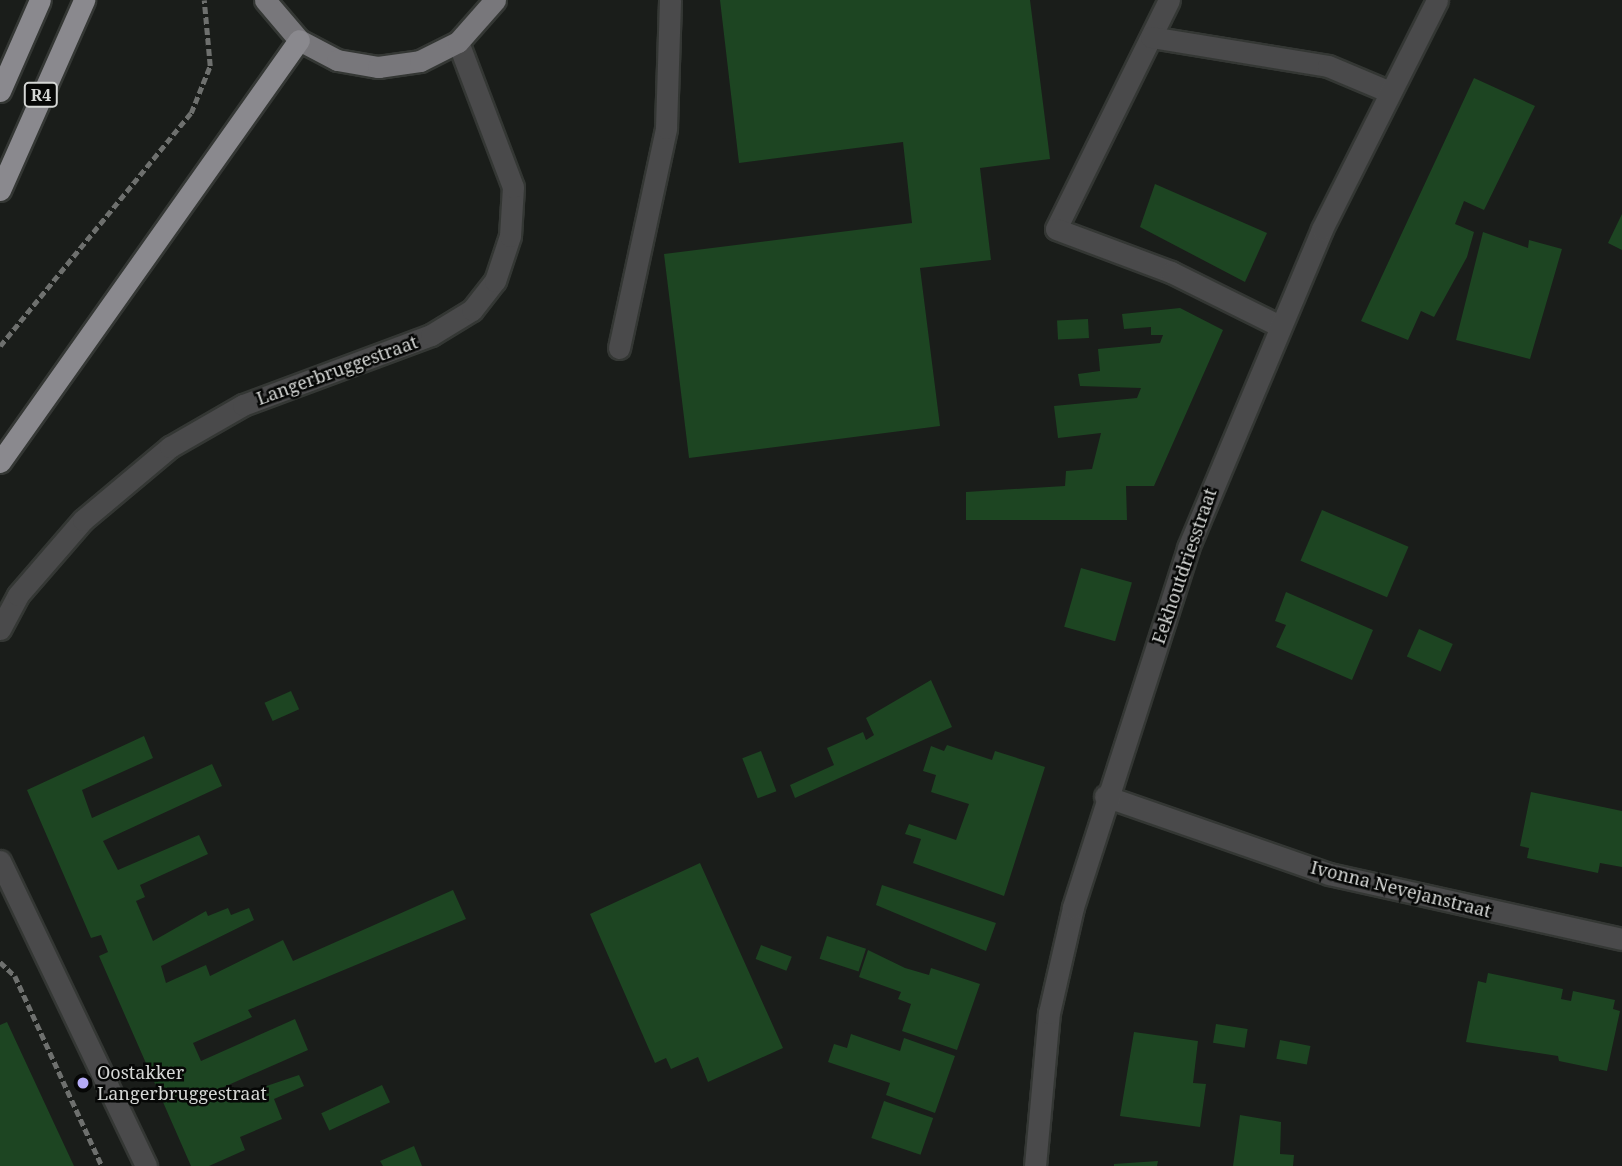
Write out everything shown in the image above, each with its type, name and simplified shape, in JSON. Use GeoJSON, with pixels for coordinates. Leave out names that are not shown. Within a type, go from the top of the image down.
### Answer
{"type":"FeatureCollection","features":[{"type":"Feature","properties":{"kind":"highway","name":"R4"},"geometry":{"type":"LineString","coordinates":[[0,92],[40,0]]}},
{"type":"Feature","properties":{"kind":"highway","name":"R4"},"geometry":{"type":"LineString","coordinates":[[0,190],[83,0]]}},
{"type":"Feature","properties":{"kind":"highway"},"geometry":{"type":"LineString","coordinates":[[0,462],[299,40]]}},
{"type":"Feature","properties":{"kind":"main road"},"geometry":{"type":"LineString","coordinates":[[265,0],[299,40],[337,60],[378,67],[420,61],[458,42],[495,0]]}},
{"type":"Feature","properties":{"kind":"street"},"geometry":{"type":"LineString","coordinates":[[619,348],[666,128],[670,0]]}},
{"type":"Feature","properties":{"kind":"street"},"geometry":{"type":"LineString","coordinates":[[1169,0],[1056,229],[1171,272],[1278,326]]}},
{"type":"Feature","properties":{"kind":"street","name":"Eekhoutdriesstraat"},"geometry":{"type":"LineString","coordinates":[[1035,1166],[1049,1013],[1105,796],[1188,548],[1278,326],[1437,0]]}},
{"type":"Feature","properties":{"kind":"street"},"geometry":{"type":"LineString","coordinates":[[1151,37],[1328,66],[1390,92]]}},
{"type":"Feature","properties":{"kind":"street","name":"Langerbruggestraat"},"geometry":{"type":"LineString","coordinates":[[0,629],[18,595],[83,520],[170,447],[243,405],[432,335],[472,310],[495,281],[510,236],[513,187],[458,42]]}},
{"type":"Feature","properties":{"kind":"street","name":"Ivonna Nevejanstraat"},"geometry":{"type":"LineString","coordinates":[[1105,796],[1329,874],[1622,939]]}},
{"type":"Feature","properties":{"kind":"street"},"geometry":{"type":"LineString","coordinates":[[0,862],[7,889],[34,924],[146,1166]]}},
{"type":"Feature","properties":{"kind":"path"},"geometry":{"type":"LineString","coordinates":[[0,346],[191,113],[210,66],[204,0]]}},
{"type":"Feature","properties":{"kind":"path"},"geometry":{"type":"LineString","coordinates":[[0,962],[15,976],[102,1166]]}},
{"type":"Feature","properties":{"kind":"building"},"geometry":{"type":"Polygon","coordinates":[[[720,0],[1030,0],[1050,159],[980,168],[991,260],[920,268],[940,426],[689,458],[664,254],[912,223],[903,142],[739,163],[720,0]]]}},
{"type":"Feature","properties":{"kind":"building"},"geometry":{"type":"Polygon","coordinates":[[[1474,78],[1535,106],[1484,210],[1464,201],[1455,224],[1474,232],[1467,257],[1434,317],[1421,311],[1408,340],[1361,321],[1474,78]]]}},
{"type":"Feature","properties":{"kind":"building"},"geometry":{"type":"Polygon","coordinates":[[[1155,184],[1267,233],[1245,282],[1140,227],[1155,184]]]}},
{"type":"Feature","properties":{"kind":"building"},"geometry":{"type":"Polygon","coordinates":[[[1622,214],[1622,250],[1608,243],[1622,214]]]}},
{"type":"Feature","properties":{"kind":"building"},"geometry":{"type":"Polygon","coordinates":[[[1483,232],[1528,248],[1529,240],[1562,249],[1530,359],[1456,340],[1483,232]]]}},
{"type":"Feature","properties":{"kind":"building"},"geometry":{"type":"Polygon","coordinates":[[[1180,308],[1223,330],[1154,486],[1126,486],[1127,520],[966,520],[966,492],[1065,486],[1066,471],[1092,469],[1101,433],[1058,438],[1054,406],[1137,398],[1141,388],[1080,386],[1078,374],[1100,371],[1098,349],[1160,343],[1163,335],[1151,335],[1151,327],[1124,329],[1122,314],[1180,308]]]}},
{"type":"Feature","properties":{"kind":"building"},"geometry":{"type":"Polygon","coordinates":[[[1088,319],[1089,338],[1058,340],[1057,321],[1088,319]]]}},
{"type":"Feature","properties":{"kind":"building"},"geometry":{"type":"Polygon","coordinates":[[[1322,510],[1409,547],[1387,597],[1301,561],[1322,510]]]}},
{"type":"Feature","properties":{"kind":"building"},"geometry":{"type":"Polygon","coordinates":[[[1081,568],[1132,583],[1115,641],[1064,627],[1081,568]]]}},
{"type":"Feature","properties":{"kind":"building"},"geometry":{"type":"Polygon","coordinates":[[[1286,592],[1373,630],[1352,680],[1276,647],[1286,625],[1275,621],[1286,592]]]}},
{"type":"Feature","properties":{"kind":"building"},"geometry":{"type":"Polygon","coordinates":[[[1419,629],[1453,644],[1441,671],[1407,656],[1419,629]]]}},
{"type":"Feature","properties":{"kind":"building"},"geometry":{"type":"Polygon","coordinates":[[[931,680],[952,727],[795,798],[790,785],[834,765],[827,748],[863,732],[866,740],[874,735],[866,718],[931,680]]]}},
{"type":"Feature","properties":{"kind":"building"},"geometry":{"type":"Polygon","coordinates":[[[291,691],[299,709],[273,721],[265,703],[291,691]]]}},
{"type":"Feature","properties":{"kind":"building"},"geometry":{"type":"Polygon","coordinates":[[[144,736],[153,758],[82,790],[92,818],[212,764],[222,786],[103,841],[118,870],[199,835],[208,854],[140,885],[145,897],[136,901],[153,941],[206,911],[208,916],[228,908],[231,915],[249,908],[254,920],[161,966],[166,983],[206,965],[210,976],[283,940],[293,961],[453,890],[466,919],[248,1010],[252,1017],[193,1043],[201,1061],[295,1019],[308,1050],[217,1090],[222,1101],[299,1075],[304,1086],[274,1099],[282,1119],[240,1137],[245,1150],[209,1166],[191,1166],[99,956],[108,952],[101,935],[91,938],[27,790],[144,736]]]}},
{"type":"Feature","properties":{"kind":"building"},"geometry":{"type":"Polygon","coordinates":[[[947,745],[992,760],[995,751],[1045,767],[1004,896],[913,863],[921,839],[905,834],[909,824],[956,840],[969,804],[931,792],[936,775],[923,771],[931,746],[944,751],[947,745]]]}},
{"type":"Feature","properties":{"kind":"building"},"geometry":{"type":"Polygon","coordinates":[[[761,751],[776,791],[758,798],[742,758],[761,751]]]}},
{"type":"Feature","properties":{"kind":"building"},"geometry":{"type":"Polygon","coordinates":[[[1531,792],[1622,811],[1622,867],[1600,863],[1598,873],[1527,858],[1529,848],[1520,846],[1531,792]]]}},
{"type":"Feature","properties":{"kind":"building"},"geometry":{"type":"Polygon","coordinates":[[[700,863],[783,1048],[708,1082],[698,1057],[671,1069],[666,1058],[655,1063],[590,914],[700,863]]]}},
{"type":"Feature","properties":{"kind":"building"},"geometry":{"type":"Polygon","coordinates":[[[882,885],[996,923],[986,951],[876,905],[882,885]]]}},
{"type":"Feature","properties":{"kind":"building"},"geometry":{"type":"Polygon","coordinates":[[[827,936],[866,949],[859,971],[820,959],[827,936]]]}},
{"type":"Feature","properties":{"kind":"building"},"geometry":{"type":"Polygon","coordinates":[[[761,945],[792,957],[786,971],[756,959],[761,945]]]}},
{"type":"Feature","properties":{"kind":"building"},"geometry":{"type":"Polygon","coordinates":[[[868,950],[905,968],[929,975],[931,968],[980,984],[957,1050],[902,1031],[911,1004],[898,999],[901,992],[859,977],[868,950]]]}},
{"type":"Feature","properties":{"kind":"building"},"geometry":{"type":"Polygon","coordinates":[[[1488,973],[1563,989],[1561,999],[1571,1001],[1573,991],[1615,1000],[1613,1009],[1620,1011],[1607,1071],[1559,1061],[1558,1056],[1466,1042],[1478,981],[1486,983],[1488,973]]]}},
{"type":"Feature","properties":{"kind":"building"},"geometry":{"type":"Polygon","coordinates":[[[7,1022],[74,1166],[0,1166],[0,1025],[7,1022]]]}},
{"type":"Feature","properties":{"kind":"building"},"geometry":{"type":"Polygon","coordinates":[[[1216,1024],[1248,1029],[1245,1048],[1213,1043],[1216,1024]]]}},
{"type":"Feature","properties":{"kind":"building"},"geometry":{"type":"Polygon","coordinates":[[[1134,1032],[1198,1041],[1193,1083],[1206,1084],[1200,1127],[1120,1116],[1134,1032]]]}},
{"type":"Feature","properties":{"kind":"building"},"geometry":{"type":"Polygon","coordinates":[[[851,1034],[900,1051],[904,1038],[955,1056],[935,1113],[886,1095],[890,1083],[828,1062],[834,1044],[847,1048],[851,1034]]]}},
{"type":"Feature","properties":{"kind":"building"},"geometry":{"type":"Polygon","coordinates":[[[1280,1040],[1310,1046],[1307,1065],[1276,1059],[1280,1040]]]}},
{"type":"Feature","properties":{"kind":"building"},"geometry":{"type":"Polygon","coordinates":[[[382,1085],[390,1102],[329,1131],[321,1113],[382,1085]]]}},
{"type":"Feature","properties":{"kind":"building"},"geometry":{"type":"Polygon","coordinates":[[[884,1101],[933,1118],[920,1155],[871,1138],[884,1101]]]}},
{"type":"Feature","properties":{"kind":"building"},"geometry":{"type":"Polygon","coordinates":[[[1240,1115],[1281,1122],[1280,1154],[1294,1155],[1293,1166],[1233,1166],[1240,1115]]]}},
{"type":"Feature","properties":{"kind":"building"},"geometry":{"type":"Polygon","coordinates":[[[414,1146],[422,1166],[383,1166],[380,1161],[414,1146]]]}},
{"type":"Feature","properties":{"kind":"building"},"geometry":{"type":"Polygon","coordinates":[[[1158,1161],[1157,1166],[1114,1166],[1114,1164],[1158,1161]]]}},
{"type":"Feature","properties":{"kind":"place","name":"Oostakker Langerbruggestraat"},"geometry":{"type":"Point","coordinates":[83,1083]}}]}
